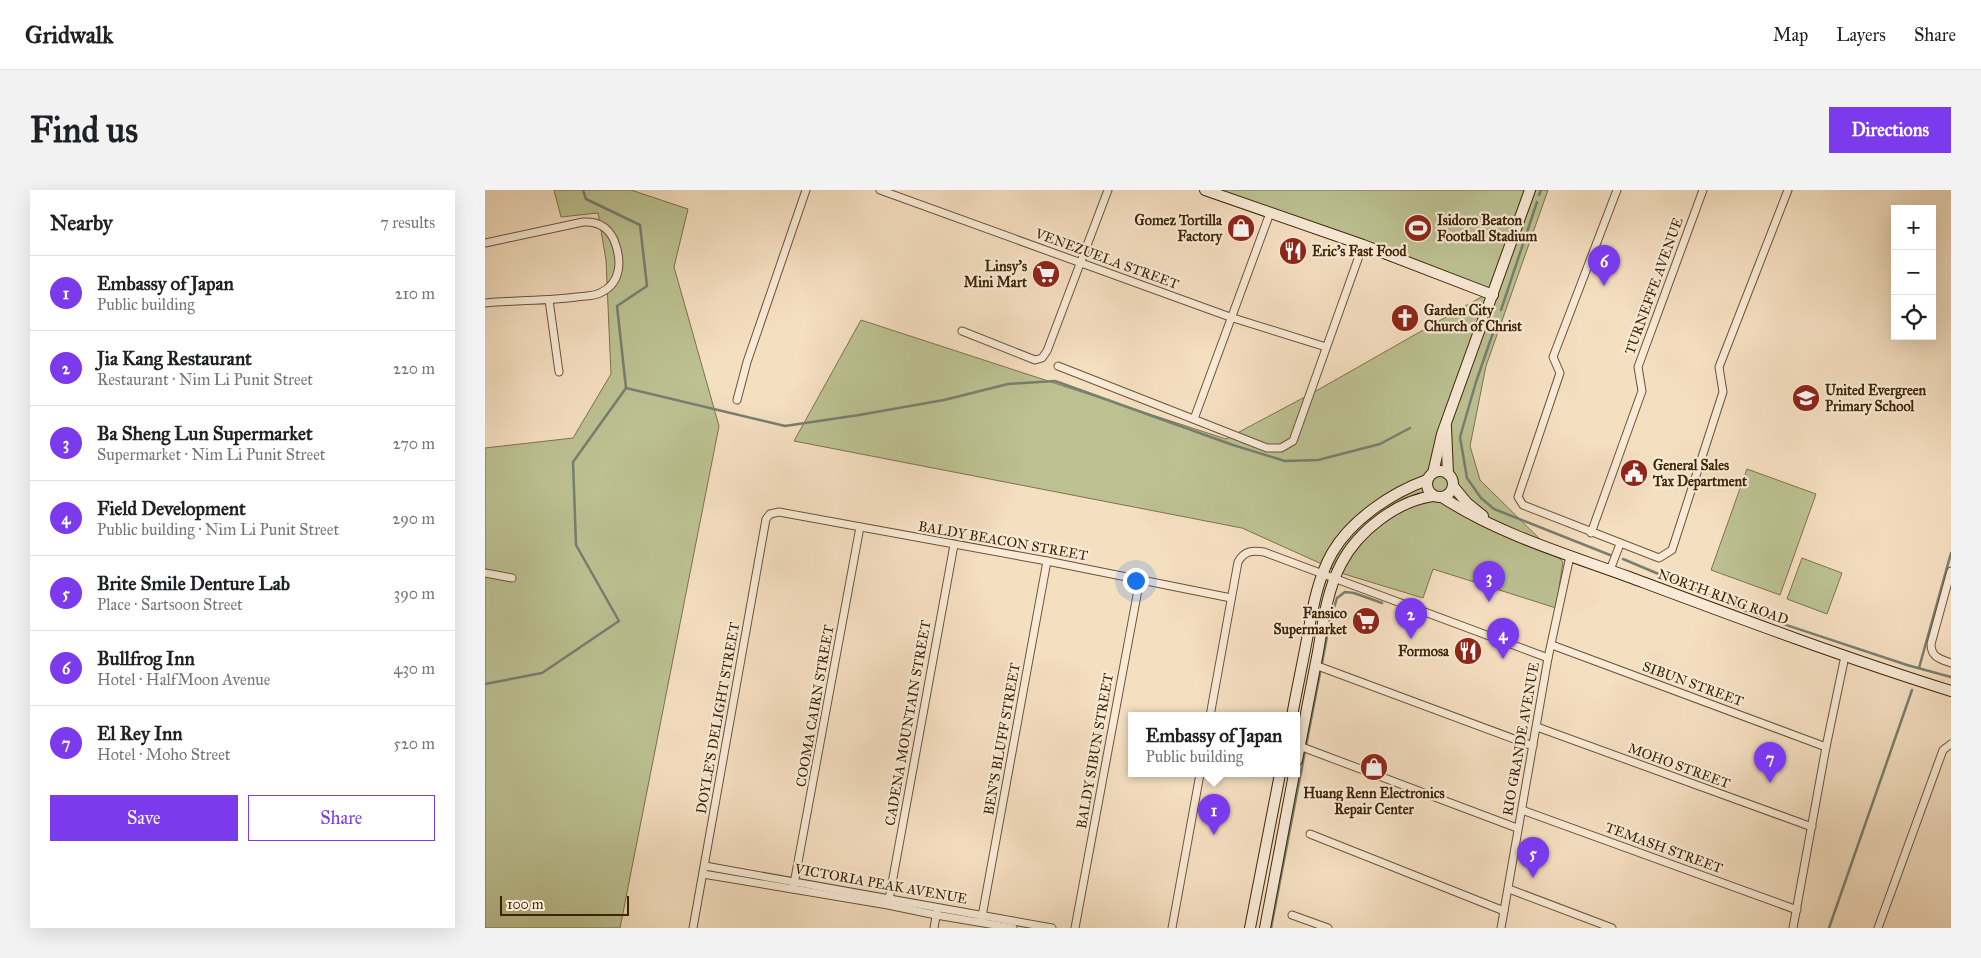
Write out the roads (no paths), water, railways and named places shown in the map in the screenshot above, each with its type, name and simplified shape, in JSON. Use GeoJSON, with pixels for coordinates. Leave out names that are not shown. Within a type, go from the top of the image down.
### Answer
{"type":"FeatureCollection","features":[{"type":"Feature","properties":{"kind":"main road"},"geometry":{"type":"LineString","coordinates":[[1205,190],[1363,245],[1493,295]]}},
{"type":"Feature","properties":{"kind":"main road"},"geometry":{"type":"LineString","coordinates":[[1437,496],[1428,489],[1440,441],[1530,190]]}},
{"type":"Feature","properties":{"kind":"main road"},"geometry":{"type":"LineString","coordinates":[[1300,744],[1326,608],[1335,579],[1348,553],[1373,526],[1401,507],[1418,499],[1449,493],[1453,482],[1448,474],[1446,424]]}},
{"type":"Feature","properties":{"kind":"main road"},"geometry":{"type":"LineString","coordinates":[[1293,712],[1314,603],[1322,574],[1339,542],[1365,516],[1398,494],[1441,472],[1448,474]]}},
{"type":"Feature","properties":{"kind":"main road","name":"NORTH RING ROAD"},"geometry":{"type":"LineString","coordinates":[[1453,486],[1489,522]]}},
{"type":"Feature","properties":{"kind":"main road","name":"NORTH RING ROAD"},"geometry":{"type":"LineString","coordinates":[[1437,496],[1472,516],[1570,556],[1845,656],[1951,690]]}},
{"type":"Feature","properties":{"kind":"main road"},"geometry":{"type":"LineString","coordinates":[[1365,516],[1373,526]]}},
{"type":"Feature","properties":{"kind":"main road"},"geometry":{"type":"LineString","coordinates":[[1251,928],[1279,777]]}},
{"type":"Feature","properties":{"kind":"main road"},"geometry":{"type":"LineString","coordinates":[[1265,928],[1293,777]]}},
{"type":"Feature","properties":{"kind":"main road"},"geometry":{"type":"LineString","coordinates":[[1274,805],[1287,808]]}},
{"type":"Feature","properties":{"kind":"street"},"geometry":{"type":"LineString","coordinates":[[737,400],[747,362],[806,190]]}},
{"type":"Feature","properties":{"kind":"street","name":"VENEZUELA STREET"},"geometry":{"type":"LineString","coordinates":[[880,190],[1230,317],[1326,347]]}},
{"type":"Feature","properties":{"kind":"street"},"geometry":{"type":"LineString","coordinates":[[962,331],[1035,360],[1042,358],[1047,351],[1108,190]]}},
{"type":"Feature","properties":{"kind":"street"},"geometry":{"type":"LineString","coordinates":[[1617,190],[1553,357],[1560,373],[1518,497],[1523,505],[1659,558],[1672,550],[1723,392],[1719,367],[1788,190]]}},
{"type":"Feature","properties":{"kind":"street","name":"TURNEFFE AVENUE"},"geometry":{"type":"LineString","coordinates":[[1591,533],[1641,391],[1637,367],[1703,190]]}},
{"type":"Feature","properties":{"kind":"street"},"geometry":{"type":"LineString","coordinates":[[1193,419],[1270,213]]}},
{"type":"Feature","properties":{"kind":"street"},"geometry":{"type":"LineString","coordinates":[[485,243],[583,222],[594,222],[603,226],[611,234],[617,248],[618,276],[609,288],[599,294],[549,300],[485,302]]}},
{"type":"Feature","properties":{"kind":"street"},"geometry":{"type":"LineString","coordinates":[[1059,366],[1267,448],[1281,448],[1293,442],[1363,245]]}},
{"type":"Feature","properties":{"kind":"street"},"geometry":{"type":"LineString","coordinates":[[549,300],[559,372]]}},
{"type":"Feature","properties":{"kind":"street","name":"BALDY BEACON STREET"},"geometry":{"type":"LineString","coordinates":[[770,514],[779,512],[1140,579],[1231,598]]}},
{"type":"Feature","properties":{"kind":"street","name":"DOYLE'S DELIGHT STREET"},"geometry":{"type":"LineString","coordinates":[[693,928],[766,519],[770,514]]}},
{"type":"Feature","properties":{"kind":"street","name":"COOMA CAIRN STREET"},"geometry":{"type":"LineString","coordinates":[[793,890],[860,527]]}},
{"type":"Feature","properties":{"kind":"street"},"geometry":{"type":"LineString","coordinates":[[1610,570],[1620,544]]}},
{"type":"Feature","properties":{"kind":"street","name":"CADENA MOUNTAIN STREET"},"geometry":{"type":"LineString","coordinates":[[889,901],[929,673],[954,545]]}},
{"type":"Feature","properties":{"kind":"street"},"geometry":{"type":"LineString","coordinates":[[1211,712],[1238,562],[1241,555],[1253,550],[1264,552],[1548,658]]}},
{"type":"Feature","properties":{"kind":"street","name":"RIO GRANDE AVENUE"},"geometry":{"type":"LineString","coordinates":[[1501,928],[1548,658],[1570,556]]}},
{"type":"Feature","properties":{"kind":"street","name":"BEN'S BLUFF STREET"},"geometry":{"type":"LineString","coordinates":[[982,918],[1047,562]]}},
{"type":"Feature","properties":{"kind":"street"},"geometry":{"type":"LineString","coordinates":[[1951,571],[1931,644],[1933,654],[1938,658],[1951,662]]}},
{"type":"Feature","properties":{"kind":"street"},"geometry":{"type":"LineString","coordinates":[[485,573],[512,578]]}},
{"type":"Feature","properties":{"kind":"street","name":"BALDY SIBUN STREET"},"geometry":{"type":"LineString","coordinates":[[1075,928],[1140,579]]}},
{"type":"Feature","properties":{"kind":"street","name":"SIBUN STREET"},"geometry":{"type":"LineString","coordinates":[[1552,645],[1826,747]]}},
{"type":"Feature","properties":{"kind":"street"},"geometry":{"type":"LineString","coordinates":[[1793,928],[1826,747],[1845,656]]}},
{"type":"Feature","properties":{"kind":"street"},"geometry":{"type":"LineString","coordinates":[[1315,665],[1533,746]]}},
{"type":"Feature","properties":{"kind":"street","name":"MOHO STREET"},"geometry":{"type":"LineString","coordinates":[[1537,727],[1812,827]]}},
{"type":"Feature","properties":{"kind":"street"},"geometry":{"type":"LineString","coordinates":[[1878,928],[1943,750],[1951,744]]}},
{"type":"Feature","properties":{"kind":"street"},"geometry":{"type":"LineString","coordinates":[[1301,747],[1517,828]]}},
{"type":"Feature","properties":{"kind":"street"},"geometry":{"type":"LineString","coordinates":[[1171,928],[1199,777]]}},
{"type":"Feature","properties":{"kind":"street","name":"TEMASH STREET"},"geometry":{"type":"LineString","coordinates":[[1522,810],[1797,910]]}},
{"type":"Feature","properties":{"kind":"street"},"geometry":{"type":"LineString","coordinates":[[1310,834],[1504,911]]}},
{"type":"Feature","properties":{"kind":"street","name":"VICTORIA PEAK AVENUE"},"geometry":{"type":"LineString","coordinates":[[705,866],[889,901],[938,907],[982,918],[1052,928]]}},
{"type":"Feature","properties":{"kind":"street"},"geometry":{"type":"LineString","coordinates":[[703,874],[793,890],[889,901],[936,915],[982,918],[1013,928]]}},
{"type":"Feature","properties":{"kind":"street"},"geometry":{"type":"LineString","coordinates":[[1509,889],[1612,928]]}},
{"type":"Feature","properties":{"kind":"street"},"geometry":{"type":"LineString","coordinates":[[934,928],[938,907]]}},
{"type":"Feature","properties":{"kind":"street"},"geometry":{"type":"LineString","coordinates":[[1293,915],[1328,928]]}},
{"type":"Feature","properties":{"kind":"waterway"},"geometry":{"type":"LineString","coordinates":[[485,684],[542,673],[619,621],[576,545],[573,462],[626,388],[617,306],[647,286],[640,225],[586,199],[583,190]]}},
{"type":"Feature","properties":{"kind":"waterway"},"geometry":{"type":"LineString","coordinates":[[1539,195],[1541,190]]}},
{"type":"Feature","properties":{"kind":"waterway"},"geometry":{"type":"LineString","coordinates":[[1501,310],[1537,202]]}},
{"type":"Feature","properties":{"kind":"waterway"},"geometry":{"type":"LineString","coordinates":[[1496,324],[1460,437],[1467,478],[1481,498],[1494,509],[1610,555]]}},
{"type":"Feature","properties":{"kind":"waterway"},"geometry":{"type":"LineString","coordinates":[[626,388],[785,426],[944,400],[1008,384],[1055,381],[1233,445],[1285,461],[1318,460],[1380,444],[1410,428]]}},
{"type":"Feature","properties":{"kind":"waterway"},"geometry":{"type":"LineString","coordinates":[[1919,668],[1951,553]]}},
{"type":"Feature","properties":{"kind":"waterway"},"geometry":{"type":"LineString","coordinates":[[1623,559],[1756,615],[1907,665],[1951,677]]}},
{"type":"Feature","properties":{"kind":"waterway"},"geometry":{"type":"LineString","coordinates":[[1271,928],[1330,621],[1337,598],[1345,592],[1354,593],[1382,603]]}},
{"type":"Feature","properties":{"kind":"waterway"},"geometry":{"type":"LineString","coordinates":[[1829,928],[1912,690]]}},
{"type":"Feature","properties":{"kind":"place","name":"Gomez Tortilla Factory"},"geometry":{"type":"Point","coordinates":[1241,228]}},
{"type":"Feature","properties":{"kind":"place","name":"Isidoro Beaton Football Stadium"},"geometry":{"type":"Point","coordinates":[1418,228]}},
{"type":"Feature","properties":{"kind":"place","name":"Eric's Fast Food"},"geometry":{"type":"Point","coordinates":[1293,251]}},
{"type":"Feature","properties":{"kind":"place","name":"Linsy's Mini Mart"},"geometry":{"type":"Point","coordinates":[1046,274]}},
{"type":"Feature","properties":{"kind":"place","name":"Bullfrog Inn"},"geometry":{"type":"Point","coordinates":[1604,286]}},
{"type":"Feature","properties":{"kind":"place","name":"Garden City Church of Christ"},"geometry":{"type":"Point","coordinates":[1405,318]}},
{"type":"Feature","properties":{"kind":"place","name":"United Evergreen Primary School"},"geometry":{"type":"Point","coordinates":[1806,398]}},
{"type":"Feature","properties":{"kind":"place","name":"General Sales Tax Department"},"geometry":{"type":"Point","coordinates":[1634,473]}},
{"type":"Feature","properties":{"kind":"place","name":"Ba Sheng Lun Supermarket"},"geometry":{"type":"Point","coordinates":[1489,602]}},
{"type":"Feature","properties":{"kind":"place","name":"Fansico Supermarket"},"geometry":{"type":"Point","coordinates":[1366,621]}},
{"type":"Feature","properties":{"kind":"place","name":"Jia Kang Restaurant"},"geometry":{"type":"Point","coordinates":[1411,639]}},
{"type":"Feature","properties":{"kind":"place","name":"Formosa"},"geometry":{"type":"Point","coordinates":[1468,651]}},
{"type":"Feature","properties":{"kind":"place","name":"Field Development"},"geometry":{"type":"Point","coordinates":[1503,659]}},
{"type":"Feature","properties":{"kind":"place","name":"Huang Renn Electronics Repair Center"},"geometry":{"type":"Point","coordinates":[1374,767]}},
{"type":"Feature","properties":{"kind":"place","name":"El Rey Inn"},"geometry":{"type":"Point","coordinates":[1770,783]}},
{"type":"Feature","properties":{"kind":"place","name":"Embassy of Japan"},"geometry":{"type":"Point","coordinates":[1214,835]}},
{"type":"Feature","properties":{"kind":"place","name":"Brite Smile Denture Lab"},"geometry":{"type":"Point","coordinates":[1533,878]}}]}
